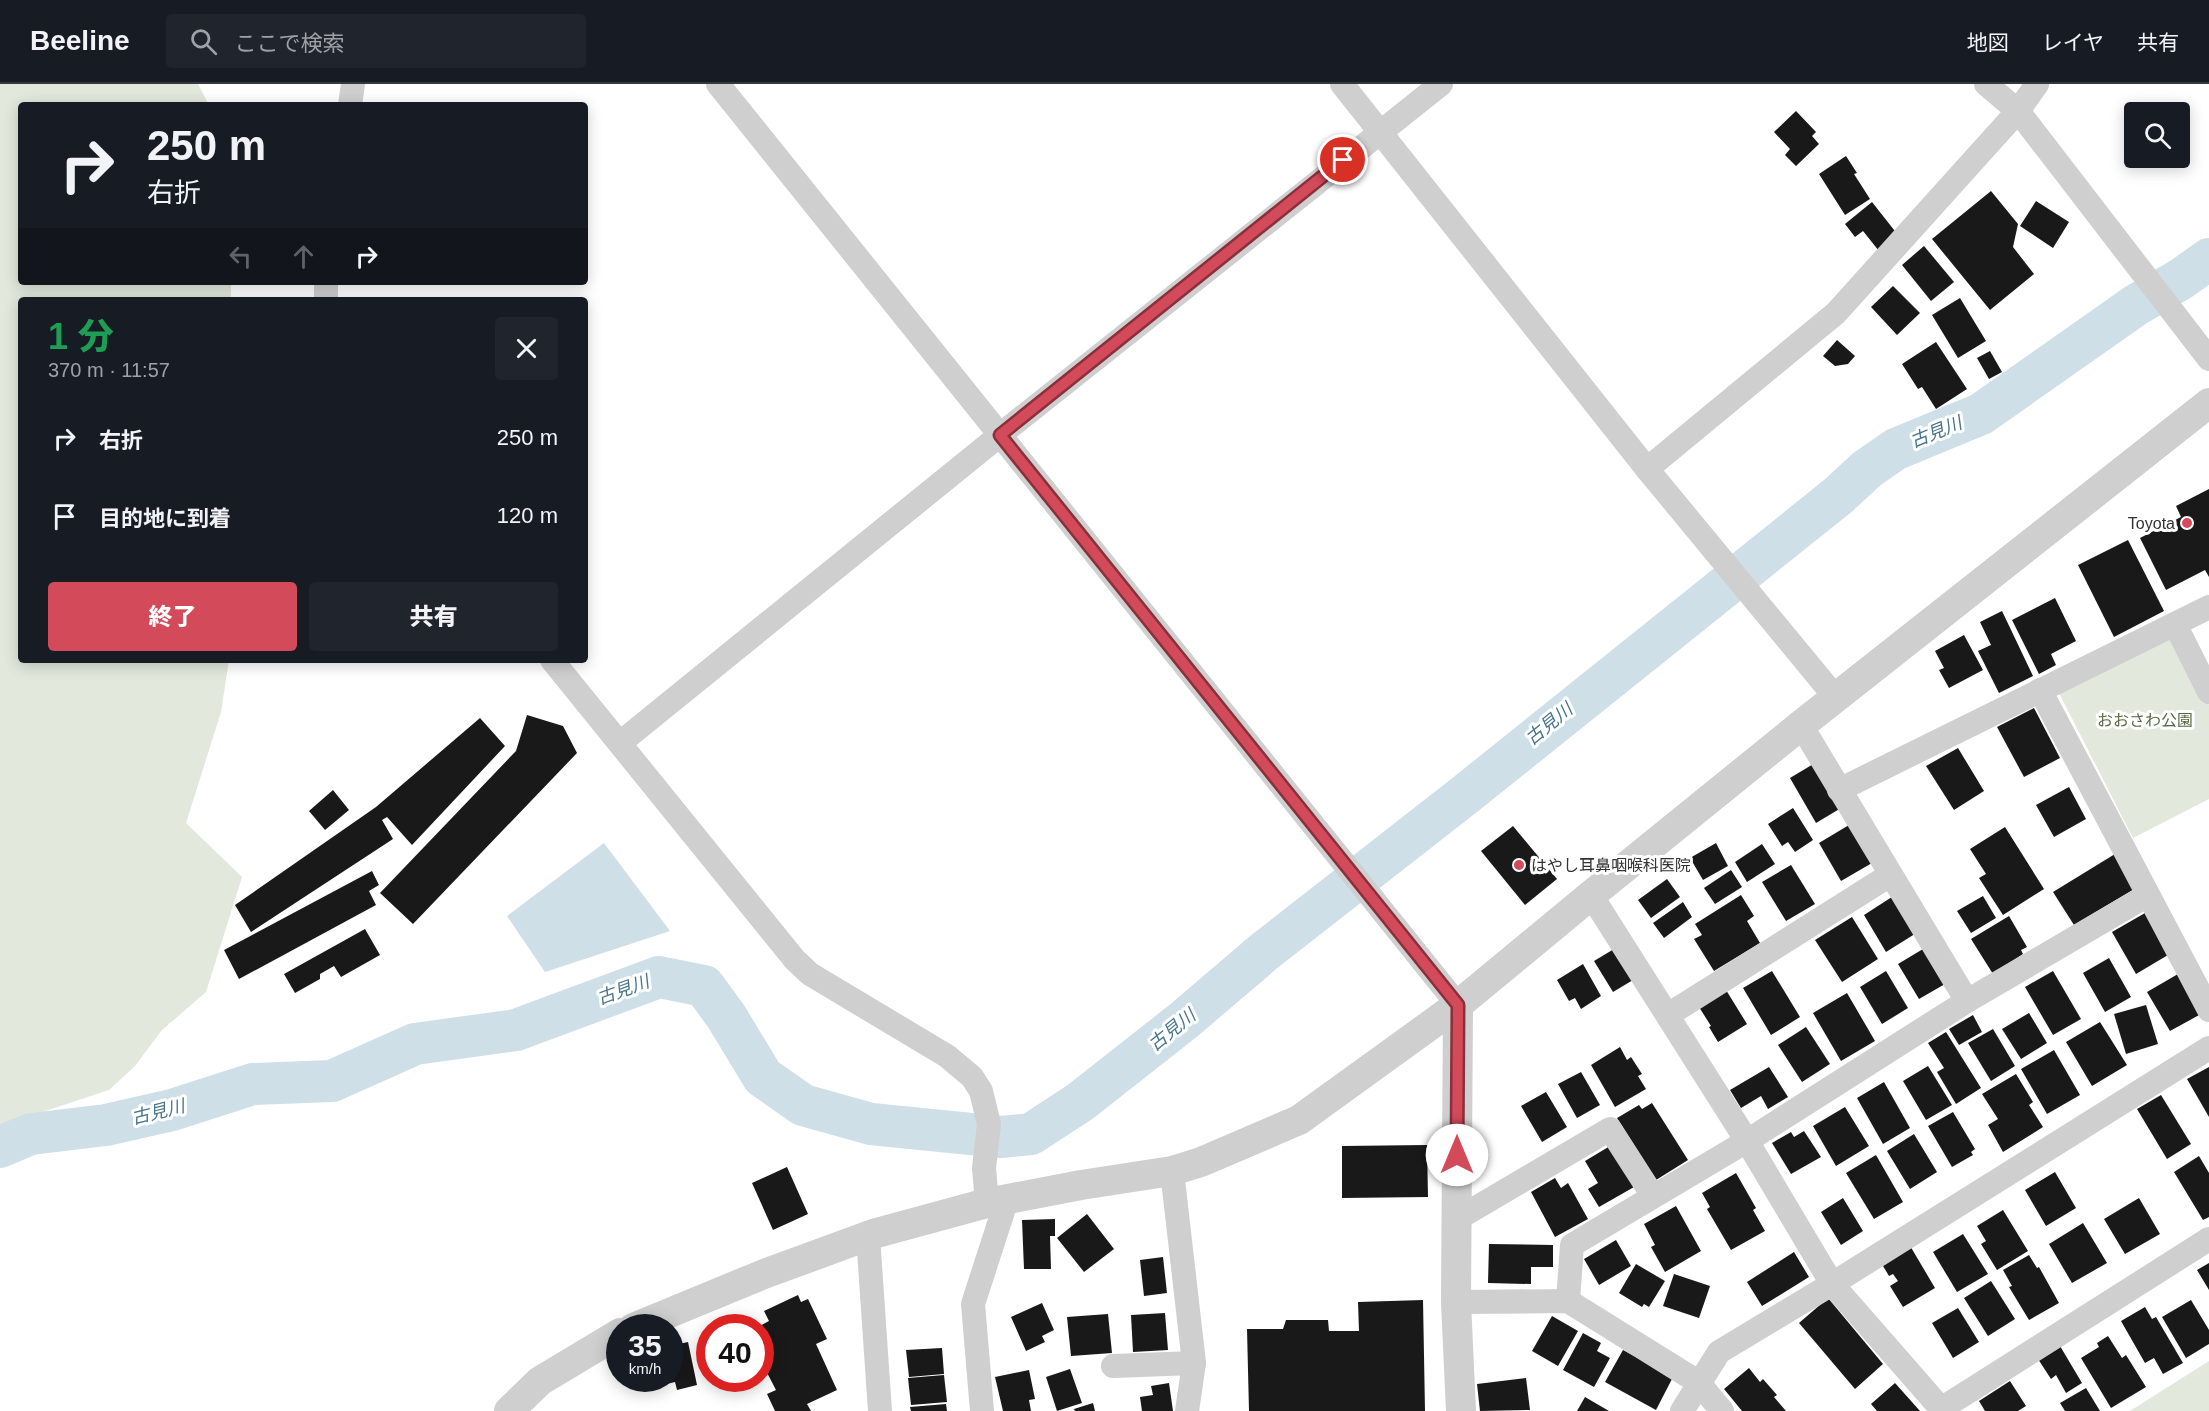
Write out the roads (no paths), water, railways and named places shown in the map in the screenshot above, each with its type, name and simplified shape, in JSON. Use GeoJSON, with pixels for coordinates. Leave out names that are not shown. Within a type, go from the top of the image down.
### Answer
{"type":"FeatureCollection","features":[{"type":"Feature","properties":{"kind":"street"},"geometry":{"type":"LineString","coordinates":[[350,102],[353,84]]}},
{"type":"Feature","properties":{"kind":"street"},"geometry":{"type":"LineString","coordinates":[[718,84],[1458,1005],[1456,1302],[1461,1411]]}},
{"type":"Feature","properties":{"kind":"street"},"geometry":{"type":"LineString","coordinates":[[1342,84],[1647,469],[1836,698]]}},
{"type":"Feature","properties":{"kind":"street"},"geometry":{"type":"LineString","coordinates":[[620,743],[1000,435],[1441,84]]}},
{"type":"Feature","properties":{"kind":"street"},"geometry":{"type":"LineString","coordinates":[[1986,84],[2018,111],[2209,359]]}},
{"type":"Feature","properties":{"kind":"street"},"geometry":{"type":"LineString","coordinates":[[1647,469],[1836,312],[2018,111],[2037,84]]}},
{"type":"Feature","properties":{"kind":"street"},"geometry":{"type":"LineString","coordinates":[[667,1314],[764,1274],[868,1236],[997,1201],[1172,1171],[1201,1162],[1299,1120],[1458,1005],[1801,725],[2209,403]]}},
{"type":"Feature","properties":{"kind":"street"},"geometry":{"type":"LineString","coordinates":[[1839,790],[2209,608]]}},
{"type":"Feature","properties":{"kind":"street"},"geometry":{"type":"LineString","coordinates":[[2175,624],[2209,692]]}},
{"type":"Feature","properties":{"kind":"street"},"geometry":{"type":"LineString","coordinates":[[554,663],[795,960],[810,974],[947,1056],[972,1077],[981,1092],[989,1124],[985,1153],[997,1201],[974,1304],[982,1411]]}},
{"type":"Feature","properties":{"kind":"street"},"geometry":{"type":"LineString","coordinates":[[2040,690],[2209,1010]]}},
{"type":"Feature","properties":{"kind":"street"},"geometry":{"type":"LineString","coordinates":[[1801,725],[1967,1001]]}},
{"type":"Feature","properties":{"kind":"street"},"geometry":{"type":"LineString","coordinates":[[1668,1015],[1890,875]]}},
{"type":"Feature","properties":{"kind":"street"},"geometry":{"type":"LineString","coordinates":[[1591,895],[1748,1142],[1832,1284],[1942,1410],[2209,1239]]}},
{"type":"Feature","properties":{"kind":"street"},"geometry":{"type":"LineString","coordinates":[[1568,1301],[1572,1245],[1748,1142],[1967,1001],[2148,895]]}},
{"type":"Feature","properties":{"kind":"street"},"geometry":{"type":"LineString","coordinates":[[1682,1411],[1698,1382],[1719,1352],[2209,1048]]}},
{"type":"Feature","properties":{"kind":"street"},"geometry":{"type":"LineString","coordinates":[[1457,1220],[1610,1129],[1653,1196]]}},
{"type":"Feature","properties":{"kind":"street"},"geometry":{"type":"LineString","coordinates":[[1172,1171],[1194,1363],[1187,1411]]}},
{"type":"Feature","properties":{"kind":"street"},"geometry":{"type":"LineString","coordinates":[[868,1236],[880,1411]]}},
{"type":"Feature","properties":{"kind":"street"},"geometry":{"type":"LineString","coordinates":[[1456,1302],[1568,1301],[1698,1382],[1722,1411]]}},
{"type":"Feature","properties":{"kind":"street"},"geometry":{"type":"LineString","coordinates":[[509,1411],[540,1382],[606,1342]]}},
{"type":"Feature","properties":{"kind":"street"},"geometry":{"type":"LineString","coordinates":[[1113,1366],[1194,1363]]}},
{"type":"Feature","properties":{"kind":"waterway","name":"古見川"},"geometry":{"type":"LineString","coordinates":[[0,1147],[31,1134],[106,1125],[172,1110],[253,1084],[332,1081],[415,1044],[516,1030],[659,977],[704,986],[726,1016],[763,1077],[803,1105],[871,1124],[1001,1137],[1031,1134],[1080,1102],[1183,1021],[1265,951],[1466,794],[1839,495],[1867,469],[1896,449],[1981,414],[2136,305],[2181,279],[2209,259]]}},
{"type":"Feature","properties":{"kind":"place","name":"Toyota"},"geometry":{"type":"Point","coordinates":[2187,523]}},
{"type":"Feature","properties":{"kind":"place","name":"はやし耳鼻咽喉科医院"},"geometry":{"type":"Point","coordinates":[1519,865]}},
{"type":"Feature","properties":{"kind":"park label","name":"おおさわ公園"},"geometry":{"type":"Point","coordinates":[2145,720]}}]}
